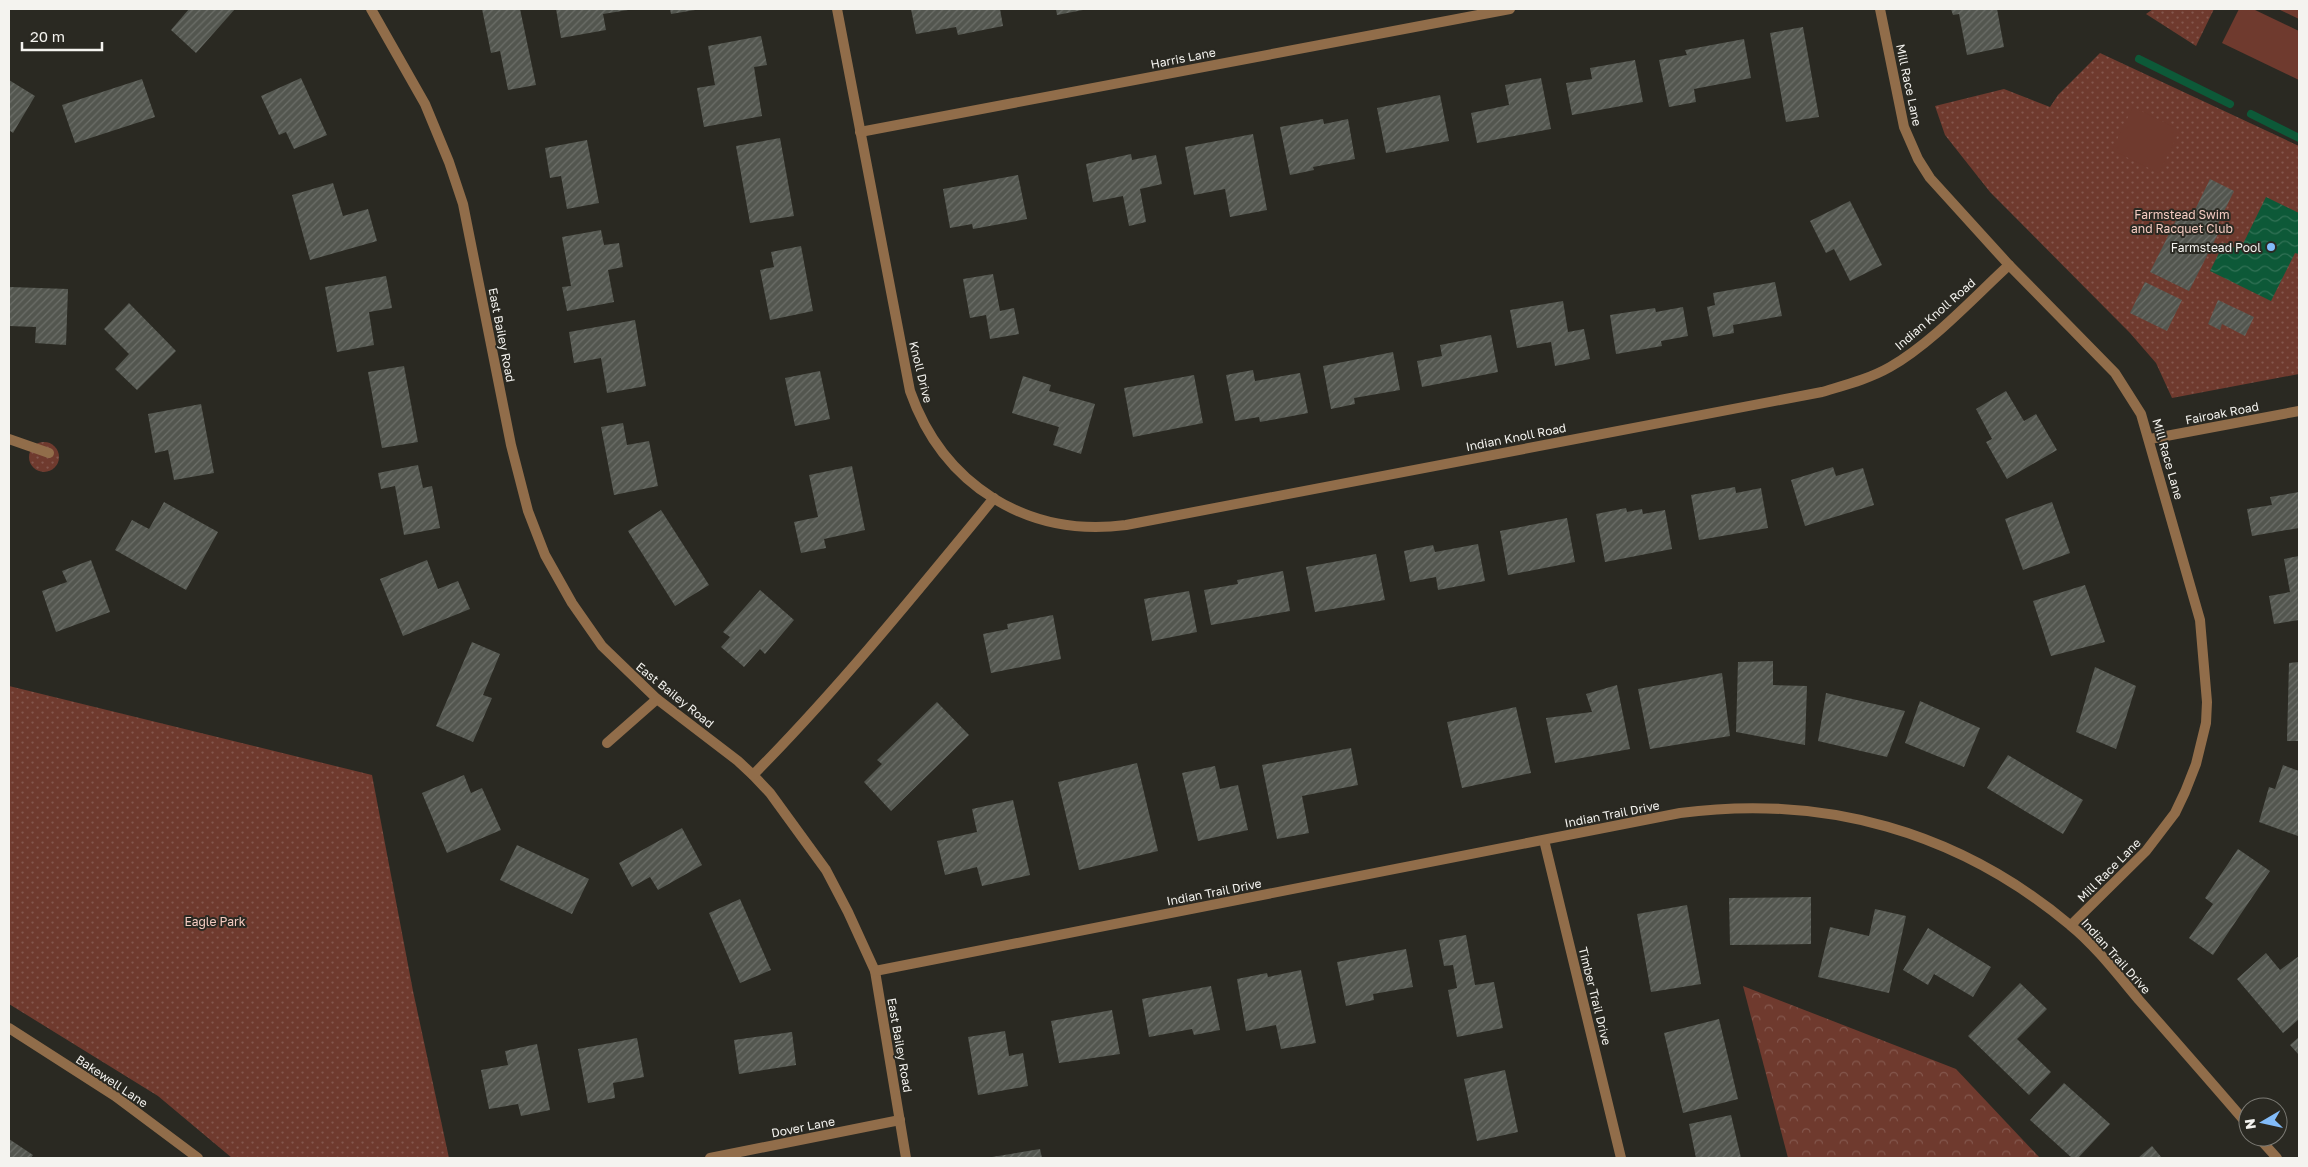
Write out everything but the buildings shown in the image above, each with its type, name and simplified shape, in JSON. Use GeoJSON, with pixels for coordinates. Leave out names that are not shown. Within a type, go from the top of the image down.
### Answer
{"type":"FeatureCollection","features":[{"type":"Feature","properties":{"kind":"street","name":"East Bailey Road"},"geometry":{"type":"LineString","coordinates":[[371,9],[425,104],[449,162],[463,204],[511,445],[528,511],[545,555],[572,603],[602,646],[657,699],[738,761],[788,815],[826,870],[875,971],[906,1158]]}},
{"type":"Feature","properties":{"kind":"street","name":"Knoll Drive"},"geometry":{"type":"LineString","coordinates":[[837,9],[910,391],[916,408],[931,436],[955,468],[972,484],[994,498]]}},
{"type":"Feature","properties":{"kind":"street","name":"Harris Lane"},"geometry":{"type":"LineString","coordinates":[[860,132],[1510,9]]}},
{"type":"Feature","properties":{"kind":"street","name":"Mill Race Lane"},"geometry":{"type":"LineString","coordinates":[[1880,9],[1904,127],[1918,159],[1930,178],[2009,265],[2115,373],[2141,414],[2150,439],[2200,620],[2207,702],[2206,723],[2196,764],[2175,813],[2146,851],[2071,925]]}},
{"type":"Feature","properties":{"kind":"street","name":"Indian Knoll Road"},"geometry":{"type":"LineString","coordinates":[[994,498],[1039,520],[1055,524],[1097,528],[1822,392],[1858,381],[1889,367],[1915,350],[2009,265]]}},
{"type":"Feature","properties":{"kind":"street","name":"Fairoak Road"},"geometry":{"type":"LineString","coordinates":[[2150,439],[2299,411]]}},
{"type":"Feature","properties":{"kind":"street"},"geometry":{"type":"LineString","coordinates":[[9,440],[49,453]]}},
{"type":"Feature","properties":{"kind":"street"},"geometry":{"type":"LineString","coordinates":[[753,776],[821,706],[859,663],[994,498]]}},
{"type":"Feature","properties":{"kind":"street"},"geometry":{"type":"LineString","coordinates":[[608,743],[657,699]]}},
{"type":"Feature","properties":{"kind":"street","name":"Indian Trail Drive"},"geometry":{"type":"LineString","coordinates":[[875,971],[1680,813],[1714,808],[1794,808],[1857,818],[1900,830],[1952,851],[2013,884],[2071,925],[2125,983],[2238,1113]]}},
{"type":"Feature","properties":{"kind":"street","name":"Timber Trail Drive"},"geometry":{"type":"LineString","coordinates":[[1544,840],[1621,1158]]}},
{"type":"Feature","properties":{"kind":"street","name":"Bakewell Lane"},"geometry":{"type":"LineString","coordinates":[[9,1028],[115,1096],[198,1158]]}},
{"type":"Feature","properties":{"kind":"street","name":"Dover Lane"},"geometry":{"type":"LineString","coordinates":[[710,1158],[900,1120]]}},
{"type":"Feature","properties":{"kind":"street"},"geometry":{"type":"LineString","coordinates":[[2267,1147],[2277,1158]]}},
{"type":"Feature","properties":{"kind":"green space"},"geometry":{"type":"Polygon","coordinates":[[[2153,9],[2214,9],[2196,46],[2146,14],[2153,9]]]}},
{"type":"Feature","properties":{"kind":"green space"},"geometry":{"type":"Polygon","coordinates":[[[2239,9],[2253,9],[2299,31],[2299,80],[2222,43],[2239,9]]]}},
{"type":"Feature","properties":{"kind":"green space"},"geometry":{"type":"Polygon","coordinates":[[[2278,9],[2299,9],[2299,19],[2278,9]]]}},
{"type":"Feature","properties":{"kind":"green space","name":"Farmstead Swim and Racquet Club"},"geometry":{"type":"Polygon","coordinates":[[[2100,53],[2299,146],[2299,374],[2172,398],[2156,363],[2130,333],[1990,192],[1945,135],[1935,106],[2004,89],[2050,107],[2058,95],[2100,53]]]}},
{"type":"Feature","properties":{"kind":"green space"},"geometry":{"type":"Polygon","coordinates":[[[2133,107],[2180,130],[2159,173],[2112,150],[2133,107]]]}},
{"type":"Feature","properties":{"kind":"green space"},"geometry":{"type":"Polygon","coordinates":[[[44,442],[55,446],[59,457],[55,468],[44,472],[33,468],[29,457],[33,446],[44,442]]]}},
{"type":"Feature","properties":{"kind":"green space","name":"Eagle Park"},"geometry":{"type":"Polygon","coordinates":[[[9,686],[372,775],[413,991],[449,1158],[232,1158],[158,1096],[9,1004],[9,686]]]}},
{"type":"Feature","properties":{"kind":"green space"},"geometry":{"type":"Polygon","coordinates":[[[1743,986],[1956,1069],[2040,1158],[1788,1158],[1743,986]]]}},
{"type":"Feature","properties":{"kind":"water","name":"Farmstead Pool"},"geometry":{"type":"Polygon","coordinates":[[[2266,197],[2299,213],[2299,254],[2295,253],[2271,301],[2210,271],[2224,243],[2240,250],[2266,197]]]}},
{"type":"Feature","properties":{"kind":"waterway"},"geometry":{"type":"LineString","coordinates":[[2139,59],[2230,104]]}},
{"type":"Feature","properties":{"kind":"waterway"},"geometry":{"type":"LineString","coordinates":[[2251,114],[2299,138]]}},
{"type":"Feature","properties":{"kind":"place","name":"Farmstead Pool"},"geometry":{"type":"Point","coordinates":[2271,247]}}]}
